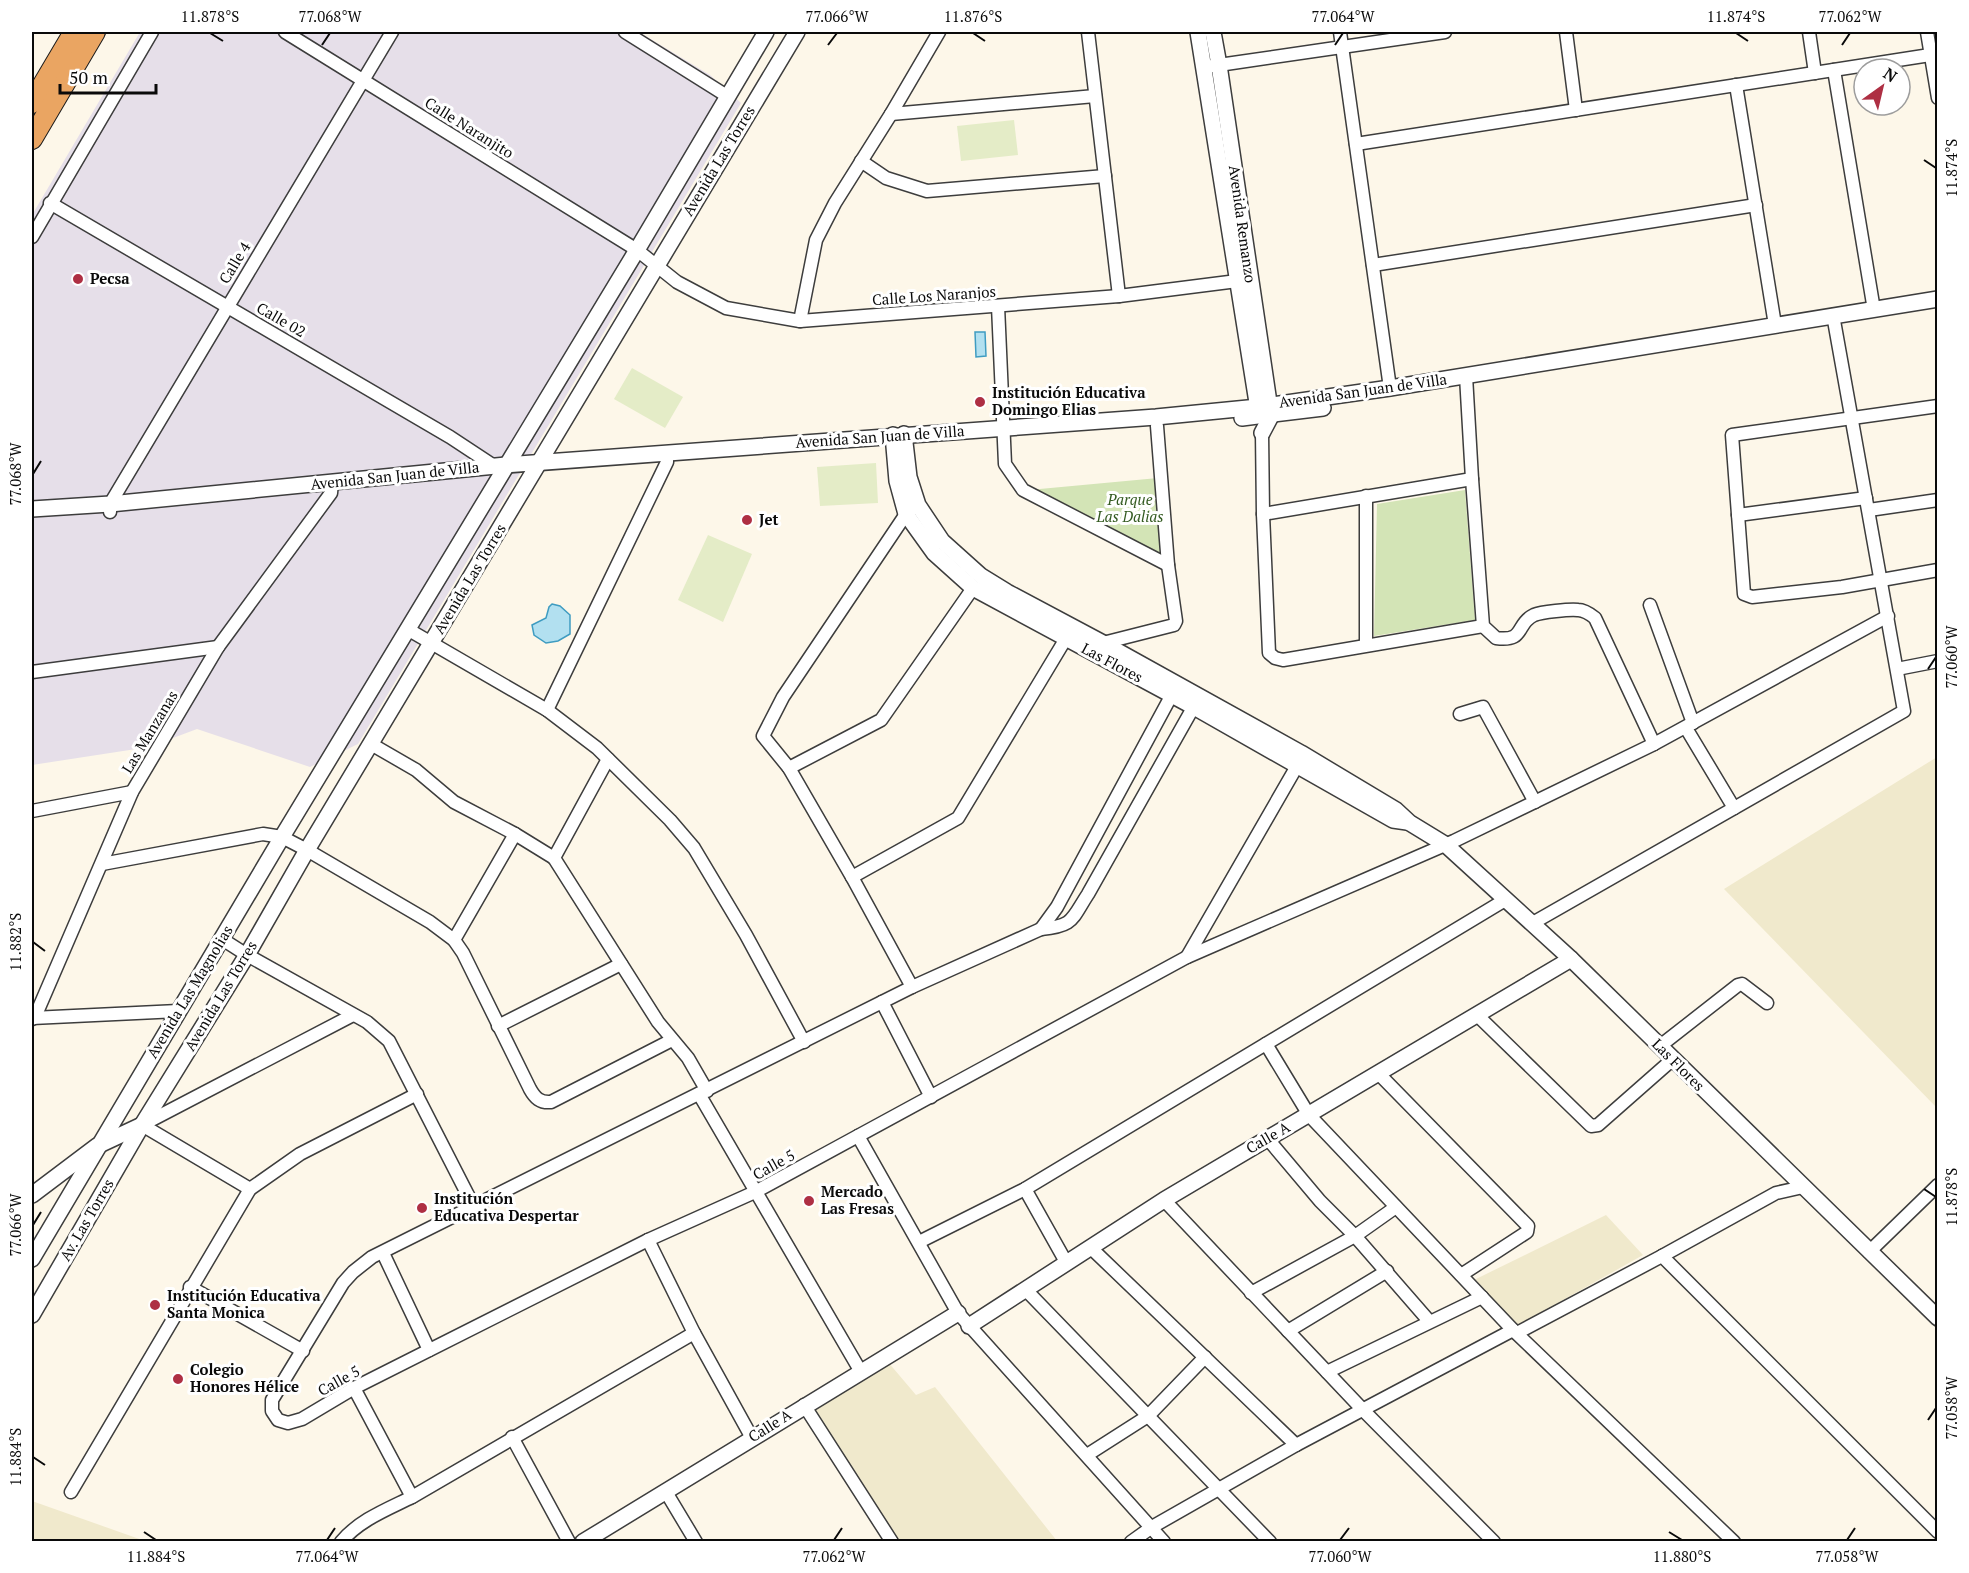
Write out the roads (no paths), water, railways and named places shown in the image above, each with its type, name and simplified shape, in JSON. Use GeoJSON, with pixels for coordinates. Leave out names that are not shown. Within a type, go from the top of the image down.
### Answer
{"type":"FeatureCollection","features":[{"type":"Feature","properties":{"kind":"highway"},"geometry":{"type":"LineString","coordinates":[[32,103],[74,32]]}},
{"type":"Feature","properties":{"kind":"highway"},"geometry":{"type":"LineString","coordinates":[[32,139],[95,32]]}},
{"type":"Feature","properties":{"kind":"street"},"geometry":{"type":"LineString","coordinates":[[32,237],[152,32]]}},
{"type":"Feature","properties":{"kind":"street","name":"Calle Naranjito"},"geometry":{"type":"LineString","coordinates":[[285,32],[637,250]]}},
{"type":"Feature","properties":{"kind":"street","name":"Calle 4"},"geometry":{"type":"LineString","coordinates":[[110,508],[226,306],[392,32]]}},
{"type":"Feature","properties":{"kind":"street"},"geometry":{"type":"LineString","coordinates":[[625,32],[727,96]]}},
{"type":"Feature","properties":{"kind":"street","name":"Avenida Las Torres"},"geometry":{"type":"LineString","coordinates":[[282,837],[409,630],[501,468],[637,250],[766,32]]}},
{"type":"Feature","properties":{"kind":"street","name":"Avenida Las Torres"},"geometry":{"type":"LineString","coordinates":[[142,1125],[247,955],[797,32]]}},
{"type":"Feature","properties":{"kind":"street"},"geometry":{"type":"LineString","coordinates":[[800,321],[816,240],[835,203],[939,32]]}},
{"type":"Feature","properties":{"kind":"street"},"geometry":{"type":"LineString","coordinates":[[1088,32],[1119,296]]}},
{"type":"Feature","properties":{"kind":"street","name":"Avenida Remanzo"},"geometry":{"type":"LineString","coordinates":[[1198,32],[1212,66]]}},
{"type":"Feature","properties":{"kind":"street","name":"Avenida Remanzo"},"geometry":{"type":"LineString","coordinates":[[1213,32],[1212,66],[1264,411],[1262,433]]}},
{"type":"Feature","properties":{"kind":"street"},"geometry":{"type":"LineString","coordinates":[[1340,32],[1390,388]]}},
{"type":"Feature","properties":{"kind":"street"},"geometry":{"type":"LineString","coordinates":[[1212,66],[1445,32]]}},
{"type":"Feature","properties":{"kind":"street"},"geometry":{"type":"LineString","coordinates":[[1566,32],[1576,110]]}},
{"type":"Feature","properties":{"kind":"street"},"geometry":{"type":"LineString","coordinates":[[1809,32],[1815,73]]}},
{"type":"Feature","properties":{"kind":"street"},"geometry":{"type":"LineString","coordinates":[[1927,32],[1938,98]]}},
{"type":"Feature","properties":{"kind":"street"},"geometry":{"type":"LineString","coordinates":[[1356,144],[1930,55]]}},
{"type":"Feature","properties":{"kind":"street"},"geometry":{"type":"LineString","coordinates":[[1834,70],[1874,310]]}},
{"type":"Feature","properties":{"kind":"street"},"geometry":{"type":"LineString","coordinates":[[1736,85],[1775,325]]}},
{"type":"Feature","properties":{"kind":"street"},"geometry":{"type":"LineString","coordinates":[[891,114],[1095,96]]}},
{"type":"Feature","properties":{"kind":"street"},"geometry":{"type":"LineString","coordinates":[[861,161],[886,177],[927,191],[1105,176]]}},
{"type":"Feature","properties":{"kind":"street","name":"Calle 02"},"geometry":{"type":"LineString","coordinates":[[50,203],[501,468]]}},
{"type":"Feature","properties":{"kind":"street"},"geometry":{"type":"LineString","coordinates":[[1373,265],[1756,205]]}},
{"type":"Feature","properties":{"kind":"street","name":"Calle Los Naranjos"},"geometry":{"type":"LineString","coordinates":[[637,250],[677,282],[726,308],[800,321],[1119,296],[1244,280]]}},
{"type":"Feature","properties":{"kind":"street","name":"Avenida San Juan de Villa"},"geometry":{"type":"LineString","coordinates":[[1004,432],[1157,426],[1264,411],[1834,320],[1874,310],[1938,299]]}},
{"type":"Feature","properties":{"kind":"street"},"geometry":{"type":"LineString","coordinates":[[998,306],[1005,464],[1023,490],[1168,566]]}},
{"type":"Feature","properties":{"kind":"street","name":"Avenida San Juan de Villa"},"geometry":{"type":"LineString","coordinates":[[32,517],[501,468],[667,458],[1264,411],[1390,388],[1467,380],[1775,325],[1938,308]]}},
{"type":"Feature","properties":{"kind":"street"},"geometry":{"type":"LineString","coordinates":[[1531,924],[1904,711],[1834,320]]}},
{"type":"Feature","properties":{"kind":"street"},"geometry":{"type":"LineString","coordinates":[[1467,380],[1483,626],[1496,638],[1512,638],[1517,636],[1534,615],[1577,610],[1587,612],[1595,618],[1654,744]]}},
{"type":"Feature","properties":{"kind":"street"},"geometry":{"type":"LineString","coordinates":[[1938,406],[1732,435],[1744,594],[1752,597],[1842,587],[1938,570]]}},
{"type":"Feature","properties":{"kind":"street"},"geometry":{"type":"LineString","coordinates":[[1103,643],[1174,625],[1176,621],[1168,566],[1157,426]]}},
{"type":"Feature","properties":{"kind":"street"},"geometry":{"type":"LineString","coordinates":[[1262,433],[1269,653],[1283,660],[1483,626]]}},
{"type":"Feature","properties":{"kind":"street","name":"Las Flores"},"geometry":{"type":"LineString","coordinates":[[899,440],[897,481],[934,553],[973,588],[1069,633],[1354,784],[1446,845],[1571,958],[1938,1318]]}},
{"type":"Feature","properties":{"kind":"street"},"geometry":{"type":"LineString","coordinates":[[547,710],[667,458]]}},
{"type":"Feature","properties":{"kind":"street"},"geometry":{"type":"LineString","coordinates":[[1263,514],[1472,479]]}},
{"type":"Feature","properties":{"kind":"street","name":"Las Manzanas"},"geometry":{"type":"LineString","coordinates":[[33,1018],[132,792],[218,647],[332,487]]}},
{"type":"Feature","properties":{"kind":"street"},"geometry":{"type":"LineString","coordinates":[[1366,496],[1366,645]]}},
{"type":"Feature","properties":{"kind":"street"},"geometry":{"type":"LineString","coordinates":[[1738,515],[1938,500]]}},
{"type":"Feature","properties":{"kind":"street","name":"Avenida San Juan de Villa"},"geometry":{"type":"LineString","coordinates":[[32,509],[110,508]]}},
{"type":"Feature","properties":{"kind":"street"},"geometry":{"type":"LineString","coordinates":[[912,509],[783,697],[763,736],[789,768],[912,987]]}},
{"type":"Feature","properties":{"kind":"street","name":"Las Flores"},"geometry":{"type":"LineString","coordinates":[[912,509],[942,541],[981,576],[1069,633],[1103,643],[1174,689]]}},
{"type":"Feature","properties":{"kind":"street"},"geometry":{"type":"LineString","coordinates":[[789,768],[881,720],[973,588]]}},
{"type":"Feature","properties":{"kind":"street"},"geometry":{"type":"LineString","coordinates":[[1650,605],[1689,725],[1734,808]]}},
{"type":"Feature","properties":{"kind":"street","name":"Calle 5"},"geometry":{"type":"LineString","coordinates":[[1197,702],[1074,917],[1062,927],[1041,929],[912,987],[703,1093],[568,1158],[362,1264],[343,1283],[272,1400],[272,1411],[278,1420],[288,1424],[293,1423],[354,1388],[648,1240],[755,1192],[1187,957],[1446,845],[1654,744],[1888,616]]}},
{"type":"Feature","properties":{"kind":"street"},"geometry":{"type":"LineString","coordinates":[[409,630],[547,710],[609,759],[670,820],[694,848],[746,935],[804,1042]]}},
{"type":"Feature","properties":{"kind":"street"},"geometry":{"type":"LineString","coordinates":[[852,877],[958,818],[1069,633]]}},
{"type":"Feature","properties":{"kind":"street"},"geometry":{"type":"LineString","coordinates":[[32,672],[218,647]]}},
{"type":"Feature","properties":{"kind":"street"},"geometry":{"type":"LineString","coordinates":[[1897,669],[1938,661]]}},
{"type":"Feature","properties":{"kind":"street"},"geometry":{"type":"LineString","coordinates":[[1041,929],[1057,907],[1174,689]]}},
{"type":"Feature","properties":{"kind":"street","name":"Las Flores"},"geometry":{"type":"LineString","coordinates":[[1197,702],[1297,766],[1393,820],[1410,823]]}},
{"type":"Feature","properties":{"kind":"street"},"geometry":{"type":"LineString","coordinates":[[1460,714],[1483,707],[1535,802]]}},
{"type":"Feature","properties":{"kind":"street"},"geometry":{"type":"LineString","coordinates":[[371,744],[416,770],[454,802],[515,834],[554,858],[658,1022],[688,1058],[703,1093],[755,1192],[861,1372]]}},
{"type":"Feature","properties":{"kind":"street"},"geometry":{"type":"LineString","coordinates":[[554,858],[609,759]]}},
{"type":"Feature","properties":{"kind":"street"},"geometry":{"type":"LineString","coordinates":[[1187,957],[1297,766]]}},
{"type":"Feature","properties":{"kind":"street"},"geometry":{"type":"LineString","coordinates":[[32,812],[132,792]]}},
{"type":"Feature","properties":{"kind":"street"},"geometry":{"type":"LineString","coordinates":[[102,864],[263,834],[282,837],[308,850],[430,922],[454,940],[463,953],[530,1089],[536,1098],[547,1102],[672,1040]]}},
{"type":"Feature","properties":{"kind":"street"},"geometry":{"type":"LineString","coordinates":[[454,940],[515,834]]}},
{"type":"Feature","properties":{"kind":"street","name":"Avenida Las Magnolias"},"geometry":{"type":"LineString","coordinates":[[97,1146],[282,837]]}},
{"type":"Feature","properties":{"kind":"street"},"geometry":{"type":"LineString","coordinates":[[919,1242],[1025,1189],[1505,900]]}},
{"type":"Feature","properties":{"kind":"street"},"geometry":{"type":"LineString","coordinates":[[222,939],[375,1028],[389,1041],[474,1207]]}},
{"type":"Feature","properties":{"kind":"street","name":"Calle A"},"geometry":{"type":"LineString","coordinates":[[969,1326],[1164,1200],[1571,958]]}},
{"type":"Feature","properties":{"kind":"street"},"geometry":{"type":"LineString","coordinates":[[498,1026],[621,964]]}},
{"type":"Feature","properties":{"kind":"street"},"geometry":{"type":"LineString","coordinates":[[1660,1046],[1738,985],[1742,984],[1767,1003]]}},
{"type":"Feature","properties":{"kind":"street"},"geometry":{"type":"LineString","coordinates":[[882,1002],[932,1097]]}},
{"type":"Feature","properties":{"kind":"street"},"geometry":{"type":"LineString","coordinates":[[33,1018],[178,1011]]}},
{"type":"Feature","properties":{"kind":"street"},"geometry":{"type":"LineString","coordinates":[[142,1125],[353,1015]]}},
{"type":"Feature","properties":{"kind":"street"},"geometry":{"type":"LineString","coordinates":[[1477,1015],[1591,1126],[1598,1125],[1673,1059]]}},
{"type":"Feature","properties":{"kind":"street"},"geometry":{"type":"LineString","coordinates":[[1266,1044],[1310,1115],[1396,1207],[1515,1332],[1734,1542]]}},
{"type":"Feature","properties":{"kind":"street"},"geometry":{"type":"LineString","coordinates":[[1378,1074],[1528,1226],[1527,1232],[1461,1275]]}},
{"type":"Feature","properties":{"kind":"street"},"geometry":{"type":"LineString","coordinates":[[71,1492],[250,1188],[300,1154],[417,1094]]}},
{"type":"Feature","properties":{"kind":"street"},"geometry":{"type":"LineString","coordinates":[[142,1125],[250,1188]]}},
{"type":"Feature","properties":{"kind":"street","name":"Avenida Las Magnolias"},"geometry":{"type":"LineString","coordinates":[[32,1195],[97,1146],[142,1125]]}},
{"type":"Feature","properties":{"kind":"street","name":"Av. Las Torres"},"geometry":{"type":"LineString","coordinates":[[32,1315],[142,1125]]}},
{"type":"Feature","properties":{"kind":"street"},"geometry":{"type":"LineString","coordinates":[[858,1136],[958,1313],[1164,1542]]}},
{"type":"Feature","properties":{"kind":"street"},"geometry":{"type":"LineString","coordinates":[[1267,1138],[1320,1202],[1355,1236],[1429,1321]]}},
{"type":"Feature","properties":{"kind":"street","name":"Av. Las Torres"},"geometry":{"type":"LineString","coordinates":[[32,1259],[97,1146]]}},
{"type":"Feature","properties":{"kind":"street"},"geometry":{"type":"LineString","coordinates":[[1869,1252],[1938,1185]]}},
{"type":"Feature","properties":{"kind":"street"},"geometry":{"type":"LineString","coordinates":[[1131,1542],[1152,1527],[1296,1445],[1662,1256],[1776,1193],[1803,1187]]}},
{"type":"Feature","properties":{"kind":"street"},"geometry":{"type":"LineString","coordinates":[[1025,1189],[1066,1262]]}},
{"type":"Feature","properties":{"kind":"street"},"geometry":{"type":"LineString","coordinates":[[1164,1200],[1363,1410],[1494,1542]]}},
{"type":"Feature","properties":{"kind":"street"},"geometry":{"type":"LineString","coordinates":[[1251,1293],[1355,1236],[1396,1207]]}},
{"type":"Feature","properties":{"kind":"street"},"geometry":{"type":"LineString","coordinates":[[648,1240],[694,1333],[752,1438]]}},
{"type":"Feature","properties":{"kind":"street"},"geometry":{"type":"LineString","coordinates":[[1090,1247],[1296,1445]]}},
{"type":"Feature","properties":{"kind":"street"},"geometry":{"type":"LineString","coordinates":[[383,1253],[429,1350]]}},
{"type":"Feature","properties":{"kind":"street"},"geometry":{"type":"LineString","coordinates":[[1662,1256],[1933,1520],[1938,1532]]}},
{"type":"Feature","properties":{"kind":"street"},"geometry":{"type":"LineString","coordinates":[[1288,1331],[1387,1272]]}},
{"type":"Feature","properties":{"kind":"street"},"geometry":{"type":"LineString","coordinates":[[190,1287],[303,1351]]}},
{"type":"Feature","properties":{"kind":"street"},"geometry":{"type":"LineString","coordinates":[[1025,1289],[1270,1542]]}},
{"type":"Feature","properties":{"kind":"street"},"geometry":{"type":"LineString","coordinates":[[1327,1372],[1482,1297]]}},
{"type":"Feature","properties":{"kind":"street","name":"Calle A"},"geometry":{"type":"LineString","coordinates":[[583,1542],[958,1313]]}},
{"type":"Feature","properties":{"kind":"street"},"geometry":{"type":"LineString","coordinates":[[341,1542],[349,1532],[365,1521],[412,1497],[694,1333]]}},
{"type":"Feature","properties":{"kind":"street"},"geometry":{"type":"LineString","coordinates":[[1087,1455],[1148,1416],[1204,1358]]}},
{"type":"Feature","properties":{"kind":"street"},"geometry":{"type":"LineString","coordinates":[[354,1388],[412,1497]]}},
{"type":"Feature","properties":{"kind":"street"},"geometry":{"type":"LineString","coordinates":[[804,1405],[892,1542]]}},
{"type":"Feature","properties":{"kind":"street"},"geometry":{"type":"LineString","coordinates":[[512,1437],[569,1542]]}},
{"type":"Feature","properties":{"kind":"street"},"geometry":{"type":"LineString","coordinates":[[666,1492],[696,1542]]}},
{"type":"Feature","properties":{"kind":"water"},"geometry":{"type":"Polygon","coordinates":[[[975,332],[985,332],[986,356],[976,357],[975,332]]]}},
{"type":"Feature","properties":{"kind":"water"},"geometry":{"type":"Polygon","coordinates":[[[552,604],[560,606],[570,615],[570,634],[558,641],[546,643],[534,635],[532,625],[546,618],[552,604]]]}},
{"type":"Feature","properties":{"kind":"place","name":"Pecsa"},"geometry":{"type":"Point","coordinates":[78,279]}},
{"type":"Feature","properties":{"kind":"place","name":"Institución Educativa Domingo Elias"},"geometry":{"type":"Point","coordinates":[980,402]}},
{"type":"Feature","properties":{"kind":"place","name":"Jet"},"geometry":{"type":"Point","coordinates":[747,520]}},
{"type":"Feature","properties":{"kind":"place","name":"Mercado Las Fresas"},"geometry":{"type":"Point","coordinates":[809,1201]}},
{"type":"Feature","properties":{"kind":"place","name":"Institución Educativa Despertar"},"geometry":{"type":"Point","coordinates":[422,1208]}},
{"type":"Feature","properties":{"kind":"place","name":"Institución Educativa Santa Monica"},"geometry":{"type":"Point","coordinates":[155,1305]}},
{"type":"Feature","properties":{"kind":"place","name":"Colegio Honores Hélice"},"geometry":{"type":"Point","coordinates":[178,1379]}},
{"type":"Feature","properties":{"kind":"park label","name":"Parque Las Dalias"},"geometry":{"type":"Point","coordinates":[1130,508]}}]}
